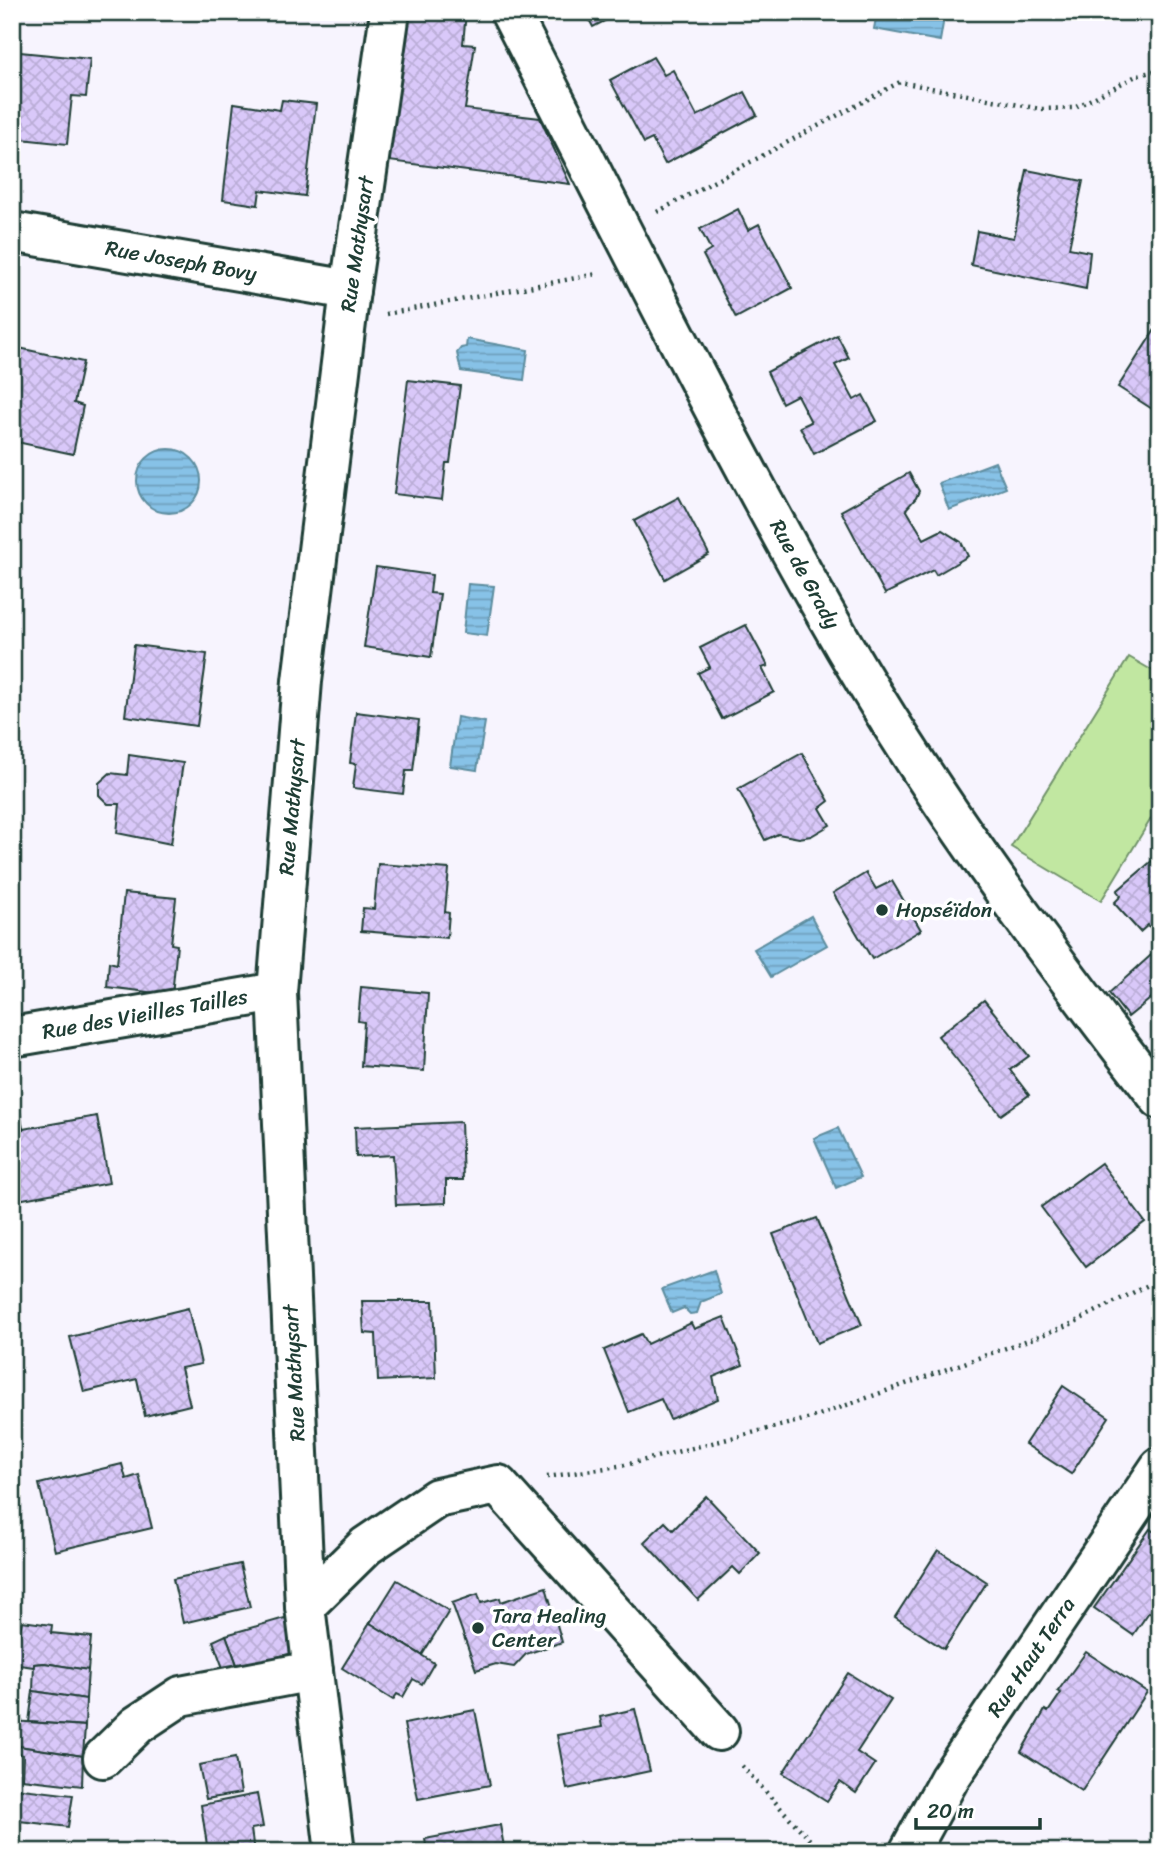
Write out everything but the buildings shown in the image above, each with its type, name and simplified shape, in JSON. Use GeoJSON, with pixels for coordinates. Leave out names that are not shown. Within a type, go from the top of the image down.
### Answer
{"type":"FeatureCollection","features":[{"type":"Feature","properties":{"kind":"street","name":"Rue Mathysart"},"geometry":{"type":"LineString","coordinates":[[335,1852],[305,1606],[277,992],[302,681],[348,306],[390,12]]}},
{"type":"Feature","properties":{"kind":"street","name":"Rue de Grady"},"geometry":{"type":"LineString","coordinates":[[510,12],[824,612],[918,765],[1030,931],[1160,1099]]}},
{"type":"Feature","properties":{"kind":"street","name":"Rue Joseph Bovy"},"geometry":{"type":"LineString","coordinates":[[12,232],[348,306]]}},
{"type":"Feature","properties":{"kind":"street","name":"Rue des Vieilles Tailles"},"geometry":{"type":"LineString","coordinates":[[12,1037],[277,992]]}},
{"type":"Feature","properties":{"kind":"street","name":"Rue Haut Terra"},"geometry":{"type":"LineString","coordinates":[[909,1852],[949,1779],[1160,1466]]}},
{"type":"Feature","properties":{"kind":"street"},"geometry":{"type":"LineString","coordinates":[[305,1606],[366,1546],[437,1498],[498,1485],[719,1731]]}},
{"type":"Feature","properties":{"kind":"street"},"geometry":{"type":"LineString","coordinates":[[103,1758],[136,1725],[181,1696],[313,1671]]}},
{"type":"Feature","properties":{"kind":"path"},"geometry":{"type":"LineString","coordinates":[[348,306],[608,272],[631,247],[900,82],[1040,109],[1074,108],[1138,75],[1160,70]]}},
{"type":"Feature","properties":{"kind":"path"},"geometry":{"type":"LineString","coordinates":[[498,1485],[625,1465],[811,1418],[1067,1326],[1160,1279]]}},
{"type":"Feature","properties":{"kind":"path"},"geometry":{"type":"LineString","coordinates":[[719,1731],[721,1743],[821,1852]]}},
{"type":"Feature","properties":{"kind":"green space"},"geometry":{"type":"Polygon","coordinates":[[[1129,657],[1160,675],[1160,804],[1101,901],[1011,847],[1129,657]]]}},
{"type":"Feature","properties":{"kind":"water"},"geometry":{"type":"Polygon","coordinates":[[[877,12],[945,12],[940,41],[874,29],[877,12]]]}},
{"type":"Feature","properties":{"kind":"water"},"geometry":{"type":"Polygon","coordinates":[[[467,339],[528,350],[524,380],[461,371],[457,353],[466,347],[467,339]]]}},
{"type":"Feature","properties":{"kind":"water"},"geometry":{"type":"Polygon","coordinates":[[[169,449],[187,455],[195,463],[201,481],[195,499],[187,507],[169,513],[151,507],[143,499],[137,481],[143,463],[151,455],[169,449]]]}},
{"type":"Feature","properties":{"kind":"water"},"geometry":{"type":"Polygon","coordinates":[[[995,462],[1006,488],[949,510],[939,483],[995,462]]]}},
{"type":"Feature","properties":{"kind":"water"},"geometry":{"type":"Polygon","coordinates":[[[468,584],[494,586],[487,636],[463,633],[468,584]]]}},
{"type":"Feature","properties":{"kind":"water"},"geometry":{"type":"Polygon","coordinates":[[[457,717],[485,722],[477,770],[450,766],[457,717]]]}},
{"type":"Feature","properties":{"kind":"water"},"geometry":{"type":"Polygon","coordinates":[[[811,916],[827,945],[771,977],[754,949],[811,916]]]}},
{"type":"Feature","properties":{"kind":"water"},"geometry":{"type":"Polygon","coordinates":[[[838,1128],[861,1177],[836,1188],[814,1138],[838,1128]]]}},
{"type":"Feature","properties":{"kind":"water"},"geometry":{"type":"Polygon","coordinates":[[[714,1270],[721,1294],[701,1302],[697,1313],[690,1314],[684,1308],[672,1313],[662,1289],[714,1270]]]}},
{"type":"Feature","properties":{"kind":"place","name":"Hopséïdon"},"geometry":{"type":"Point","coordinates":[882,910]}},
{"type":"Feature","properties":{"kind":"place","name":"Tara Healing Center"},"geometry":{"type":"Point","coordinates":[478,1628]}}]}
